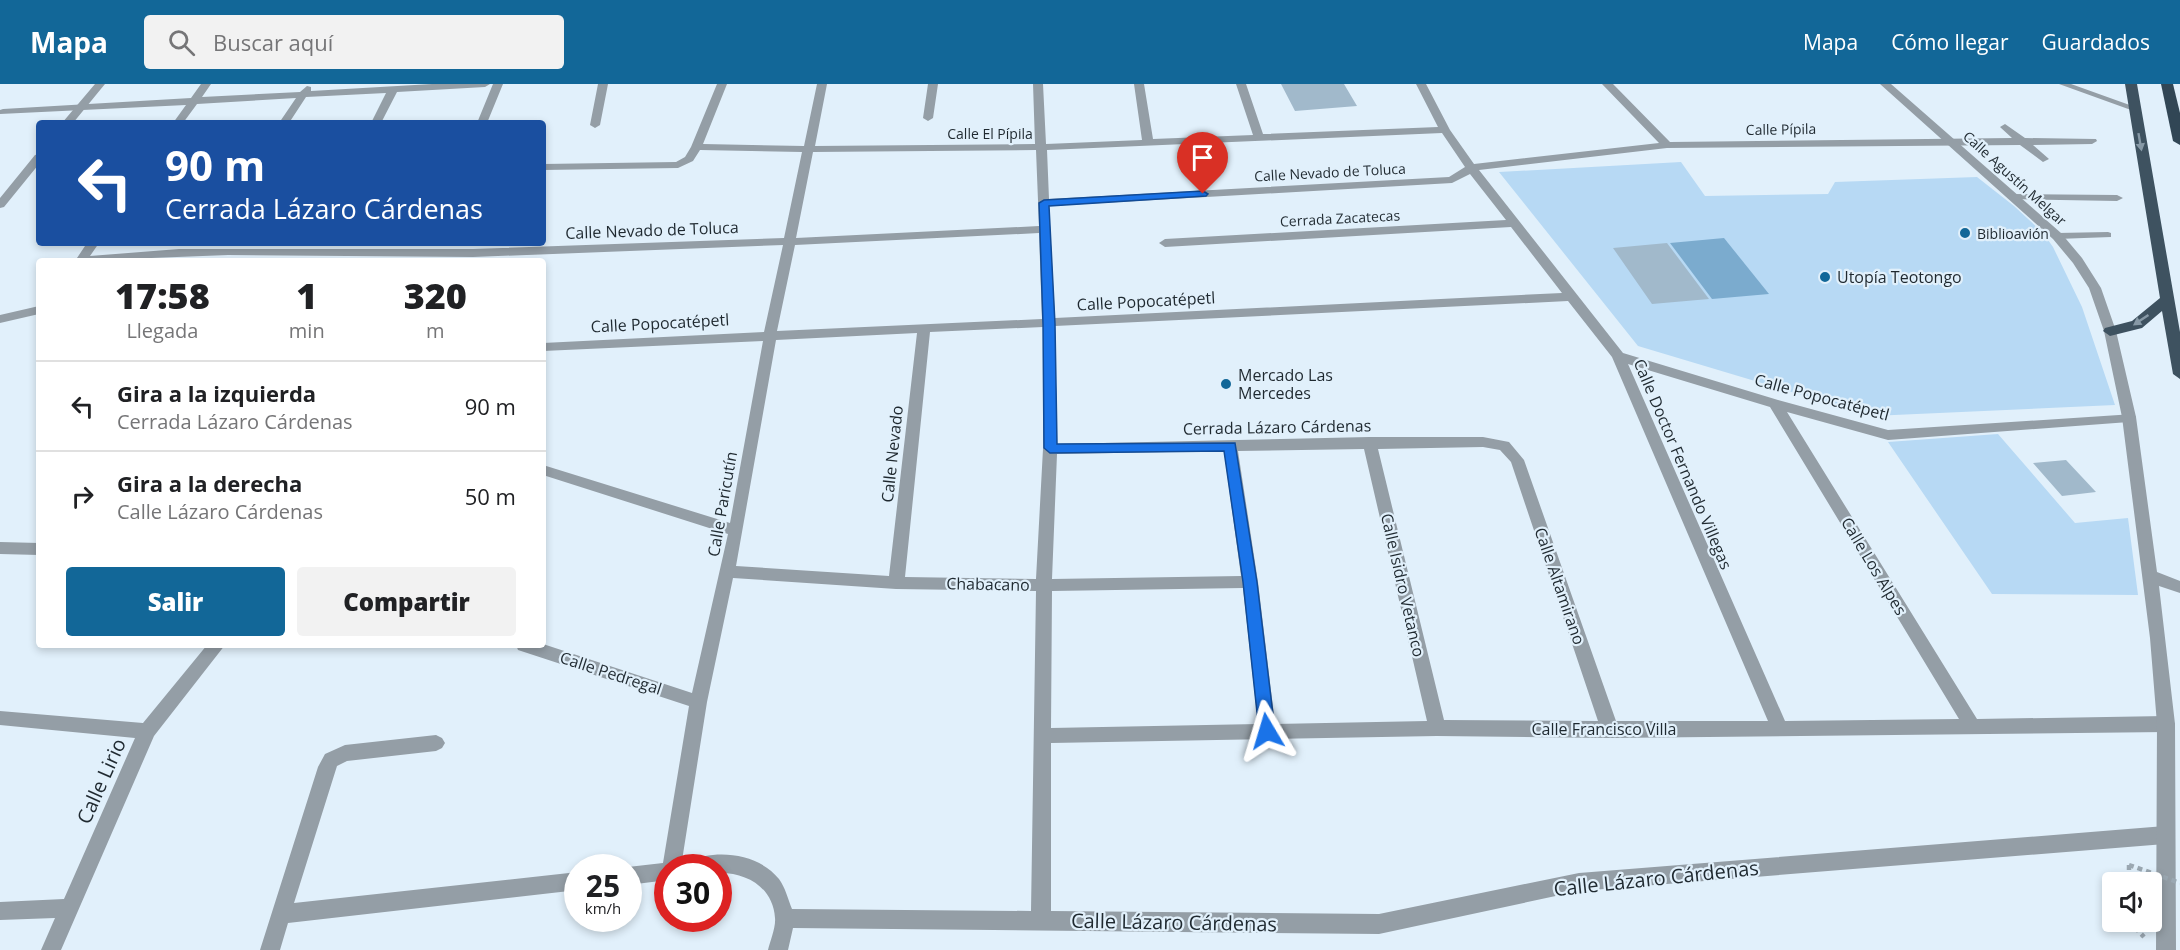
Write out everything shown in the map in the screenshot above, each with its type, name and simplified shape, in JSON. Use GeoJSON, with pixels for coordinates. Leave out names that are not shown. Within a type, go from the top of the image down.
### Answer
{"type":"FeatureCollection","features":[{"type":"Feature","properties":{"kind":"highway"},"geometry":{"type":"LineString","coordinates":[[2131,84],[2180,374]]}},
{"type":"Feature","properties":{"kind":"highway"},"geometry":{"type":"LineString","coordinates":[[2168,84],[2180,141]]}},
{"type":"Feature","properties":{"kind":"highway"},"geometry":{"type":"LineString","coordinates":[[2110,331],[2137,325],[2167,300]]}},
{"type":"Feature","properties":{"kind":"street"},"geometry":{"type":"LineString","coordinates":[[69,120],[100,84]]}},
{"type":"Feature","properties":{"kind":"street"},"geometry":{"type":"LineString","coordinates":[[180,120],[206,84]]}},
{"type":"Feature","properties":{"kind":"street"},"geometry":{"type":"LineString","coordinates":[[286,120],[310,84]]}},
{"type":"Feature","properties":{"kind":"street"},"geometry":{"type":"LineString","coordinates":[[3,112],[485,84]]}},
{"type":"Feature","properties":{"kind":"street"},"geometry":{"type":"LineString","coordinates":[[483,120],[498,84]]}},
{"type":"Feature","properties":{"kind":"street"},"geometry":{"type":"LineString","coordinates":[[595,125],[603,84]]}},
{"type":"Feature","properties":{"kind":"street"},"geometry":{"type":"LineString","coordinates":[[546,167],[678,165],[689,159],[696,147],[722,84]]}},
{"type":"Feature","properties":{"kind":"street","name":"Calle Paricutín"},"geometry":{"type":"LineString","coordinates":[[674,854],[698,702],[728,572],[770,335],[822,84]]}},
{"type":"Feature","properties":{"kind":"street"},"geometry":{"type":"LineString","coordinates":[[928,118],[933,84]]}},
{"type":"Feature","properties":{"kind":"street"},"geometry":{"type":"LineString","coordinates":[[1038,84],[1049,324],[1050,448],[1044,585],[1041,921]]}},
{"type":"Feature","properties":{"kind":"street"},"geometry":{"type":"LineString","coordinates":[[1138,84],[1148,144]]}},
{"type":"Feature","properties":{"kind":"street"},"geometry":{"type":"LineString","coordinates":[[1241,84],[1259,138]]}},
{"type":"Feature","properties":{"kind":"street","name":"Calle Doctor Fernando Villegas"},"geometry":{"type":"LineString","coordinates":[[1421,84],[1445,130],[1472,168],[1618,356],[1780,729]]}},
{"type":"Feature","properties":{"kind":"street"},"geometry":{"type":"LineString","coordinates":[[1608,84],[1666,145]]}},
{"type":"Feature","properties":{"kind":"street","name":"Calle Agustín Melgar"},"geometry":{"type":"LineString","coordinates":[[1885,84],[2057,236],[2078,261],[2095,288],[2110,331],[2129,417],[2150,576],[2166,724],[2166,950]]}},
{"type":"Feature","properties":{"kind":"street"},"geometry":{"type":"LineString","coordinates":[[378,120],[393,89]]}},
{"type":"Feature","properties":{"kind":"street"},"geometry":{"type":"LineString","coordinates":[[2004,127],[2043,159]]}},
{"type":"Feature","properties":{"kind":"street","name":"Calle El Pípila"},"geometry":{"type":"LineString","coordinates":[[696,147],[809,149],[1042,147],[1445,130]]}},
{"type":"Feature","properties":{"kind":"street","name":"Calle Pípila"},"geometry":{"type":"LineString","coordinates":[[1472,168],[1666,145],[2092,141]]}},
{"type":"Feature","properties":{"kind":"street"},"geometry":{"type":"LineString","coordinates":[[0,205],[36,162]]}},
{"type":"Feature","properties":{"kind":"street","name":"Calle Nevado de Toluca"},"geometry":{"type":"LineString","coordinates":[[1044,203],[1452,180],[1472,168]]}},
{"type":"Feature","properties":{"kind":"street"},"geometry":{"type":"LineString","coordinates":[[2014,197],[2117,198]]}},
{"type":"Feature","properties":{"kind":"street","name":"Cerrada Zacatecas"},"geometry":{"type":"LineString","coordinates":[[1165,243],[1516,223]]}},
{"type":"Feature","properties":{"kind":"street","name":"Calle Nevado de Toluca"},"geometry":{"type":"LineString","coordinates":[[102,258],[137,253],[191,252],[225,248],[472,254],[1045,229]]}},
{"type":"Feature","properties":{"kind":"street","name":"Calle Popocatépetl"},"geometry":{"type":"LineString","coordinates":[[546,347],[1570,297]]}},
{"type":"Feature","properties":{"kind":"street"},"geometry":{"type":"LineString","coordinates":[[0,319],[36,311]]}},
{"type":"Feature","properties":{"kind":"street","name":"Calle Nevado"},"geometry":{"type":"LineString","coordinates":[[896,583],[924,329]]}},
{"type":"Feature","properties":{"kind":"street","name":"Calle Popocatépetl"},"geometry":{"type":"LineString","coordinates":[[1618,356],[1775,404],[1888,435],[2129,417]]}},
{"type":"Feature","properties":{"kind":"street","name":"Calle Los Alpes"},"geometry":{"type":"LineString","coordinates":[[1775,404],[1973,727]]}},
{"type":"Feature","properties":{"kind":"street","name":"Cerrada Lázaro Cárdenas"},"geometry":{"type":"LineString","coordinates":[[1050,448],[1369,442],[1483,442],[1504,446]]}},
{"type":"Feature","properties":{"kind":"street","name":"Calle Isidro Vetanco"},"geometry":{"type":"LineString","coordinates":[[1369,442],[1437,728]]}},
{"type":"Feature","properties":{"kind":"street"},"geometry":{"type":"LineString","coordinates":[[1230,446],[1250,582],[1267,731]]}},
{"type":"Feature","properties":{"kind":"street","name":"Calle Altamirano"},"geometry":{"type":"LineString","coordinates":[[1504,446],[1517,460],[1610,730]]}},
{"type":"Feature","properties":{"kind":"street"},"geometry":{"type":"LineString","coordinates":[[546,472],[736,531]]}},
{"type":"Feature","properties":{"kind":"street"},"geometry":{"type":"LineString","coordinates":[[0,548],[36,549]]}},
{"type":"Feature","properties":{"kind":"street","name":"Chabacano"},"geometry":{"type":"LineString","coordinates":[[728,572],[896,583],[1044,585],[1250,582]]}},
{"type":"Feature","properties":{"kind":"street"},"geometry":{"type":"LineString","coordinates":[[2150,576],[2180,587]]}},
{"type":"Feature","properties":{"kind":"street","name":"Calle Lirio"},"geometry":{"type":"LineString","coordinates":[[51,950],[147,731],[215,648]]}},
{"type":"Feature","properties":{"kind":"street","name":"Calle Pedregal"},"geometry":{"type":"LineString","coordinates":[[533,648],[698,702]]}},
{"type":"Feature","properties":{"kind":"street"},"geometry":{"type":"LineString","coordinates":[[0,718],[147,731]]}},
{"type":"Feature","properties":{"kind":"street","name":"Calle Francisco Villa"},"geometry":{"type":"LineString","coordinates":[[1042,736],[1437,728],[1610,730],[2166,724]]}},
{"type":"Feature","properties":{"kind":"street"},"geometry":{"type":"LineString","coordinates":[[270,950],[327,767],[332,760],[352,751],[436,743]]}},
{"type":"Feature","properties":{"kind":"street","name":"Calle Lázaro Cárdenas"},"geometry":{"type":"LineString","coordinates":[[784,918],[1379,924],[1579,882],[2165,835]]}},
{"type":"Feature","properties":{"kind":"street"},"geometry":{"type":"LineString","coordinates":[[732,864],[745,865],[772,884],[784,918],[778,950]]}},
{"type":"Feature","properties":{"kind":"street"},"geometry":{"type":"LineString","coordinates":[[281,914],[564,883]]}},
{"type":"Feature","properties":{"kind":"street"},"geometry":{"type":"LineString","coordinates":[[0,912],[69,908]]}},
{"type":"Feature","properties":{"kind":"lane"},"geometry":{"type":"LineString","coordinates":[[2063,84],[2134,108]]}},
{"type":"Feature","properties":{"kind":"lane"},"geometry":{"type":"LineString","coordinates":[[2057,236],[2108,235]]}},
{"type":"Feature","properties":{"kind":"path"},"geometry":{"type":"LineString","coordinates":[[2129,872],[2129,865],[2149,872]]}},
{"type":"Feature","properties":{"kind":"path"},"geometry":{"type":"LineString","coordinates":[[2162,877],[2180,883]]}},
{"type":"Feature","properties":{"kind":"shaded area","name":"Utopía Teotongo"},"geometry":{"type":"Polygon","coordinates":[[[1681,162],[1705,196],[1828,194],[1835,182],[1977,177],[2014,206],[2043,233],[2053,247],[2082,307],[2115,405],[1872,416],[1638,346],[1499,172],[1681,162]]]}},
{"type":"Feature","properties":{"kind":"shaded area"},"geometry":{"type":"Polygon","coordinates":[[[1724,238],[1769,294],[1712,299],[1670,243],[1724,238]]]}},
{"type":"Feature","properties":{"kind":"shaded area"},"geometry":{"type":"Polygon","coordinates":[[[1998,434],[2075,523],[2128,518],[2138,595],[1992,594],[1888,442],[1998,434]]]}},
{"type":"Feature","properties":{"kind":"building"},"geometry":{"type":"Polygon","coordinates":[[[1281,84],[1344,84],[1357,106],[1295,111],[1281,84]]]}},
{"type":"Feature","properties":{"kind":"building"},"geometry":{"type":"Polygon","coordinates":[[[1667,243],[1709,299],[1652,304],[1613,248],[1667,243]]]}},
{"type":"Feature","properties":{"kind":"building"},"geometry":{"type":"Polygon","coordinates":[[[2066,460],[2096,492],[2062,496],[2033,463],[2066,460]]]}},
{"type":"Feature","properties":{"kind":"place","name":"Biblioavión"},"geometry":{"type":"Point","coordinates":[1965,233]}},
{"type":"Feature","properties":{"kind":"place","name":"Utopía Teotongo"},"geometry":{"type":"Point","coordinates":[1825,277]}},
{"type":"Feature","properties":{"kind":"place","name":"Mercado Las Mercedes"},"geometry":{"type":"Point","coordinates":[1226,384]}},
{"type":"Feature","properties":{"kind":"route"},"geometry":{"type":"LineString","coordinates":[[1203,194],[1044,203],[1049,324],[1050,448],[1230,446],[1250,582],[1267,731]]}}]}
